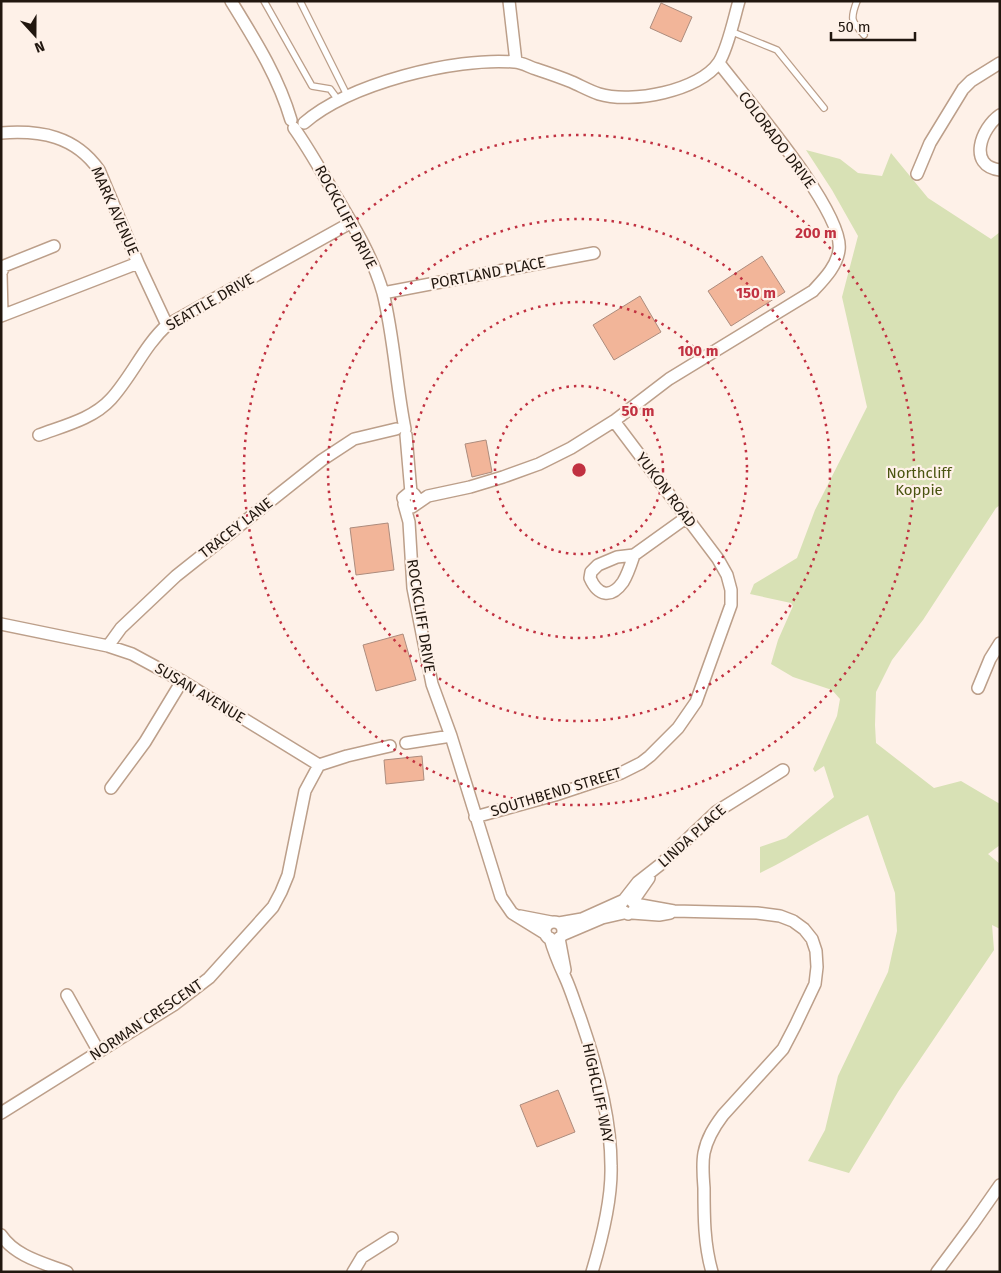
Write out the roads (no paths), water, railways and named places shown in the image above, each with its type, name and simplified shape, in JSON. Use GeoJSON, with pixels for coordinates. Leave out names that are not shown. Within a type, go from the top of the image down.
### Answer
{"type":"FeatureCollection","features":[{"type":"Feature","properties":{"kind":"street","name":"ROCKCLIFF DRIVE"},"geometry":{"type":"LineString","coordinates":[[231,1],[264,56],[286,102],[298,122],[306,144],[352,222],[373,265],[382,293],[391,337],[401,409],[400,433],[411,499],[409,522],[414,588],[420,630],[432,684],[451,736]]}},
{"type":"Feature","properties":{"kind":"street"},"geometry":{"type":"LineString","coordinates":[[509,1],[516,62]]}},
{"type":"Feature","properties":{"kind":"street"},"geometry":{"type":"LineString","coordinates":[[298,122],[365,89],[416,73],[460,63],[516,62],[600,94],[623,98],[642,98],[686,85],[706,75],[718,63],[724,51],[739,1]]}},
{"type":"Feature","properties":{"kind":"street","name":"COLORADO DRIVE"},"geometry":{"type":"LineString","coordinates":[[614,421],[669,379],[813,291],[826,278],[835,263],[839,249],[839,237],[813,186],[718,63]]}},
{"type":"Feature","properties":{"kind":"street"},"geometry":{"type":"LineString","coordinates":[[917,174],[930,142],[963,89],[971,80],[1000,63]]}},
{"type":"Feature","properties":{"kind":"street"},"geometry":{"type":"LineString","coordinates":[[1000,115],[993,120],[983,137],[979,152],[982,161],[990,169],[1000,170]]}},
{"type":"Feature","properties":{"kind":"street","name":"MARK AVENUE"},"geometry":{"type":"LineString","coordinates":[[1,133],[36,133],[57,137],[70,142],[91,158],[100,170],[138,263],[167,325]]}},
{"type":"Feature","properties":{"kind":"street","name":"SEATTLE DRIVE"},"geometry":{"type":"LineString","coordinates":[[39,435],[88,416],[110,400],[145,349],[167,325],[352,222]]}},
{"type":"Feature","properties":{"kind":"street"},"geometry":{"type":"LineString","coordinates":[[54,246],[4,266],[1,273],[2,316],[138,263]]}},
{"type":"Feature","properties":{"kind":"street","name":"PORTLAND PLACE"},"geometry":{"type":"LineString","coordinates":[[382,293],[594,252]]}},
{"type":"Feature","properties":{"kind":"street"},"geometry":{"type":"LineString","coordinates":[[411,499],[470,487],[539,464],[571,448],[614,421]]}},
{"type":"Feature","properties":{"kind":"street","name":"YUKON ROAD"},"geometry":{"type":"LineString","coordinates":[[614,421],[718,559]]}},
{"type":"Feature","properties":{"kind":"street","name":"TRACEY LANE"},"geometry":{"type":"LineString","coordinates":[[108,646],[121,628],[176,576],[342,446],[354,439],[380,434],[400,433]]}},
{"type":"Feature","properties":{"kind":"street"},"geometry":{"type":"LineString","coordinates":[[634,555],[687,517]]}},
{"type":"Feature","properties":{"kind":"street","name":"SOUTHBEND STREET"},"geometry":{"type":"LineString","coordinates":[[475,817],[555,795],[621,773],[650,756],[678,728],[696,702],[731,605],[731,590],[728,576],[718,559]]}},
{"type":"Feature","properties":{"kind":"street","name":"SUSAN AVENUE"},"geometry":{"type":"LineString","coordinates":[[1,624],[108,646],[132,654],[182,681],[319,765]]}},
{"type":"Feature","properties":{"kind":"street"},"geometry":{"type":"LineString","coordinates":[[978,688],[990,659],[1000,643]]}},
{"type":"Feature","properties":{"kind":"street"},"geometry":{"type":"LineString","coordinates":[[111,788],[144,742],[182,681]]}},
{"type":"Feature","properties":{"kind":"street"},"geometry":{"type":"LineString","coordinates":[[406,743],[451,736],[501,897],[509,910],[516,916],[554,937],[629,905]]}},
{"type":"Feature","properties":{"kind":"street"},"geometry":{"type":"LineString","coordinates":[[319,765],[390,746]]}},
{"type":"Feature","properties":{"kind":"street","name":"NORMAN CRESCENT"},"geometry":{"type":"LineString","coordinates":[[1,1113],[193,992],[209,978],[273,907],[281,892],[288,875],[305,791],[319,765]]}},
{"type":"Feature","properties":{"kind":"street","name":"LINDA PLACE"},"geometry":{"type":"LineString","coordinates":[[629,905],[628,894],[638,882],[652,872],[716,812],[783,770]]}},
{"type":"Feature","properties":{"kind":"street"},"geometry":{"type":"LineString","coordinates":[[516,916],[555,923],[582,918],[629,905],[659,915],[674,911],[757,913],[780,916],[794,921],[812,938],[818,967],[814,984],[783,1049],[723,1115],[714,1126],[708,1140],[704,1155],[704,1218],[705,1241],[712,1272]]}},
{"type":"Feature","properties":{"kind":"street","name":"HIGHCLIFF WAY"},"geometry":{"type":"LineString","coordinates":[[555,923],[564,931],[554,937],[555,956],[565,976],[590,1050],[610,1140],[611,1168],[609,1190],[601,1238],[592,1272]]}},
{"type":"Feature","properties":{"kind":"street"},"geometry":{"type":"LineString","coordinates":[[67,995],[99,1052]]}},
{"type":"Feature","properties":{"kind":"street"},"geometry":{"type":"LineString","coordinates":[[937,1272],[1000,1185]]}},
{"type":"Feature","properties":{"kind":"street"},"geometry":{"type":"LineString","coordinates":[[353,1272],[362,1257],[392,1238]]}},
{"type":"Feature","properties":{"kind":"street"},"geometry":{"type":"LineString","coordinates":[[1,1254],[4,1239],[24,1255],[67,1272]]}},
{"type":"Feature","properties":{"kind":"lane"},"geometry":{"type":"LineString","coordinates":[[264,1],[312,86],[330,89],[343,99]]}},
{"type":"Feature","properties":{"kind":"lane"},"geometry":{"type":"LineString","coordinates":[[300,1],[343,99]]}},
{"type":"Feature","properties":{"kind":"lane"},"geometry":{"type":"LineString","coordinates":[[857,1],[852,21],[864,35]]}},
{"type":"Feature","properties":{"kind":"lane"},"geometry":{"type":"LineString","coordinates":[[730,31],[777,50],[824,108]]}},
{"type":"Feature","properties":{"kind":"park label","name":"Northcliff Koppie"},"geometry":{"type":"Point","coordinates":[919,482]}}]}
